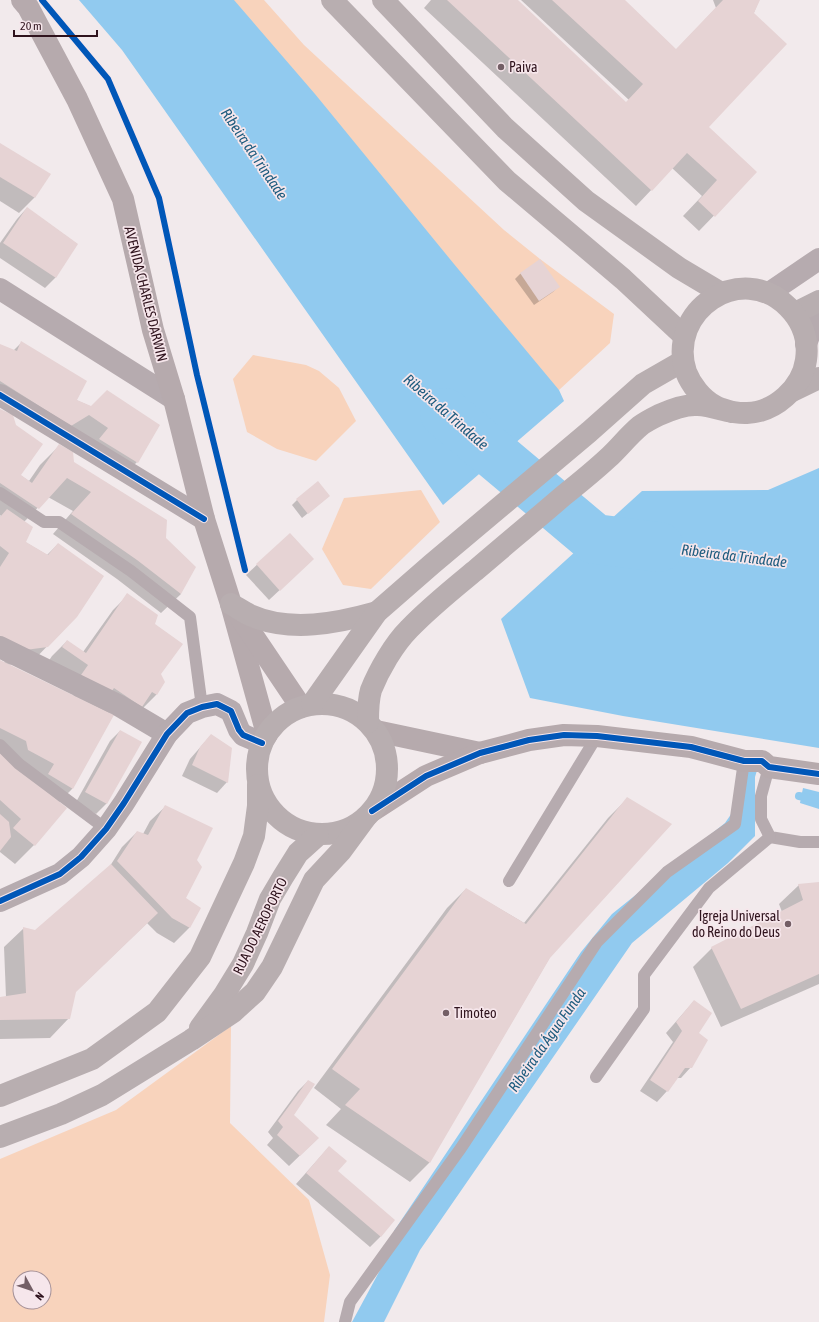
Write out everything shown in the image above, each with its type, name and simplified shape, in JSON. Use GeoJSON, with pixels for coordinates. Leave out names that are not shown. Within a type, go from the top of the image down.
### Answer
{"type":"FeatureCollection","features":[{"type":"Feature","properties":{"kind":"main road","name":"AVENIDA CHARLES DARWIN"},"geometry":{"type":"LineString","coordinates":[[22,0],[28,7],[77,99],[123,199],[152,330],[174,399],[204,519],[231,604]]}},
{"type":"Feature","properties":{"kind":"main road"},"geometry":{"type":"LineString","coordinates":[[332,0],[507,181],[623,279],[684,336]]}},
{"type":"Feature","properties":{"kind":"main road"},"geometry":{"type":"LineString","coordinates":[[382,0],[505,128],[586,201],[679,268],[721,293]]}},
{"type":"Feature","properties":{"kind":"main road"},"geometry":{"type":"LineString","coordinates":[[732,412],[714,406],[700,394],[689,379],[683,361],[682,348],[684,336],[692,318],[704,304],[721,293],[736,289],[752,289],[769,293],[783,302],[795,313],[803,328],[806,344],[806,361],[801,377],[792,391]]}},
{"type":"Feature","properties":{"kind":"main road"},"geometry":{"type":"LineString","coordinates":[[795,313],[819,301]]}},
{"type":"Feature","properties":{"kind":"main road"},"geometry":{"type":"LineString","coordinates":[[306,706],[378,612],[643,384],[683,361]]}},
{"type":"Feature","properties":{"kind":"main road"},"geometry":{"type":"LineString","coordinates":[[0,1137],[61,1114],[102,1095],[191,1040],[232,1012],[255,992],[272,967],[314,880],[341,852],[383,793],[388,772],[385,751],[372,726],[369,700],[371,690],[383,666],[409,629],[452,590],[607,459],[640,426],[661,414],[681,407],[697,405],[732,412],[748,413],[764,410],[779,402],[792,391],[819,378]]}},
{"type":"Feature","properties":{"kind":"main road"},"geometry":{"type":"LineString","coordinates":[[231,604],[250,615],[266,620],[298,624],[347,621],[378,612]]}},
{"type":"Feature","properties":{"kind":"main road"},"geometry":{"type":"LineString","coordinates":[[231,604],[306,706]]}},
{"type":"Feature","properties":{"kind":"main road"},"geometry":{"type":"LineString","coordinates":[[231,604],[264,738]]}},
{"type":"Feature","properties":{"kind":"main road"},"geometry":{"type":"LineString","coordinates":[[0,1096],[92,1059],[157,1012],[200,957],[244,863],[254,836],[258,806],[256,770],[258,756],[264,738],[276,722],[288,713],[306,706],[332,704],[351,710],[372,726],[480,753]]}},
{"type":"Feature","properties":{"kind":"main road"},"geometry":{"type":"LineString","coordinates":[[258,785],[264,800],[274,814],[286,825],[302,832],[318,835],[344,831],[426,776],[480,753],[529,740],[564,736],[597,736],[691,747],[758,763],[819,774]]}},
{"type":"Feature","properties":{"kind":"main road","name":"RUA DO AEROPORTO"},"geometry":{"type":"LineString","coordinates":[[191,1040],[224,995],[243,964],[257,934],[270,899],[283,877],[298,853],[318,835]]}},
{"type":"Feature","properties":{"kind":"street"},"geometry":{"type":"LineString","coordinates":[[769,293],[819,259]]}},
{"type":"Feature","properties":{"kind":"street"},"geometry":{"type":"LineString","coordinates":[[0,289],[174,399]]}},
{"type":"Feature","properties":{"kind":"street"},"geometry":{"type":"LineString","coordinates":[[806,344],[819,309]]}},
{"type":"Feature","properties":{"kind":"street"},"geometry":{"type":"LineString","coordinates":[[0,395],[204,519]]}},
{"type":"Feature","properties":{"kind":"street"},"geometry":{"type":"LineString","coordinates":[[0,647],[118,705],[167,734]]}},
{"type":"Feature","properties":{"kind":"street"},"geometry":{"type":"LineString","coordinates":[[0,901],[60,874],[81,857],[106,829],[124,804],[167,734],[187,713],[202,707],[217,704],[231,711],[239,730],[243,735],[264,738]]}},
{"type":"Feature","properties":{"kind":"lane"},"geometry":{"type":"LineString","coordinates":[[0,493],[44,522],[59,522],[131,571],[190,617],[202,707]]}},
{"type":"Feature","properties":{"kind":"lane"},"geometry":{"type":"LineString","coordinates":[[510,881],[597,736]]}},
{"type":"Feature","properties":{"kind":"lane"},"geometry":{"type":"LineString","coordinates":[[0,745],[19,764],[106,829]]}},
{"type":"Feature","properties":{"kind":"lane"},"geometry":{"type":"LineString","coordinates":[[758,763],[761,796],[761,819],[770,837]]}},
{"type":"Feature","properties":{"kind":"lane"},"geometry":{"type":"LineString","coordinates":[[345,1322],[350,1302],[461,1148],[597,942],[667,872],[735,824],[758,763]]}},
{"type":"Feature","properties":{"kind":"lane"},"geometry":{"type":"LineString","coordinates":[[596,1077],[644,1009],[644,975],[709,888],[770,837],[800,842],[819,842]]}},
{"type":"Feature","properties":{"kind":"shaded area"},"geometry":{"type":"Polygon","coordinates":[[[175,0],[264,0],[304,45],[504,230],[614,314],[610,343],[559,390],[441,302],[175,0]]]}},
{"type":"Feature","properties":{"kind":"shaded area"},"geometry":{"type":"Polygon","coordinates":[[[253,355],[306,365],[319,371],[339,388],[356,421],[316,461],[277,449],[247,432],[233,379],[253,355]]]}},
{"type":"Feature","properties":{"kind":"shaded area"},"geometry":{"type":"Polygon","coordinates":[[[421,490],[440,522],[371,589],[343,585],[322,549],[344,498],[421,490]]]}},
{"type":"Feature","properties":{"kind":"shaded area"},"geometry":{"type":"Polygon","coordinates":[[[231,1026],[230,1123],[309,1200],[330,1275],[324,1322],[0,1322],[0,1159],[116,1110],[231,1026]]]}},
{"type":"Feature","properties":{"kind":"water"},"geometry":{"type":"Polygon","coordinates":[[[79,0],[234,0],[315,94],[559,390],[564,401],[443,505],[122,50],[79,0]]]}},
{"type":"Feature","properties":{"kind":"water"},"geometry":{"type":"Polygon","coordinates":[[[819,468],[819,748],[623,716],[530,698],[501,619],[642,491],[768,490],[819,468]]]}},
{"type":"Feature","properties":{"kind":"water","name":"Ribeira da Água Funda"},"geometry":{"type":"Polygon","coordinates":[[[748,752],[762,754],[755,777],[755,836],[728,863],[632,943],[420,1250],[384,1322],[352,1322],[399,1235],[394,1231],[581,952],[612,914],[725,823],[736,807],[748,752]]]}},
{"type":"Feature","properties":{"kind":"water"},"geometry":{"type":"Polygon","coordinates":[[[803,788],[819,792],[819,809],[800,803],[803,788]]]}},
{"type":"Feature","properties":{"kind":"building"},"geometry":{"type":"Polygon","coordinates":[[[447,0],[518,0],[626,102],[643,84],[552,0],[625,0],[676,49],[723,0],[760,0],[754,13],[787,44],[709,127],[757,172],[715,217],[698,201],[717,180],[687,153],[652,191],[447,0]]]}},
{"type":"Feature","properties":{"kind":"building"},"geometry":{"type":"Polygon","coordinates":[[[0,143],[51,174],[35,198],[0,177],[0,143]]]}},
{"type":"Feature","properties":{"kind":"building"},"geometry":{"type":"Polygon","coordinates":[[[27,207],[78,244],[56,278],[3,243],[27,207]]]}},
{"type":"Feature","properties":{"kind":"building"},"geometry":{"type":"Polygon","coordinates":[[[540,259],[560,287],[539,301],[520,273],[540,259]]]}},
{"type":"Feature","properties":{"kind":"building"},"geometry":{"type":"Polygon","coordinates":[[[21,341],[87,381],[77,400],[91,406],[107,390],[160,425],[138,463],[99,439],[108,428],[89,415],[71,426],[0,381],[0,344],[17,351],[21,341]]]}},
{"type":"Feature","properties":{"kind":"building"},"geometry":{"type":"Polygon","coordinates":[[[0,409],[13,415],[16,425],[43,444],[21,475],[32,483],[59,444],[73,452],[74,462],[167,520],[166,538],[196,567],[181,594],[137,560],[71,514],[91,492],[67,478],[39,509],[0,483],[0,409]]]}},
{"type":"Feature","properties":{"kind":"building"},"geometry":{"type":"Polygon","coordinates":[[[318,481],[330,496],[308,514],[296,499],[318,481]]]}},
{"type":"Feature","properties":{"kind":"building"},"geometry":{"type":"Polygon","coordinates":[[[7,509],[33,527],[26,542],[48,555],[58,543],[104,576],[77,617],[48,647],[25,650],[0,636],[0,567],[9,553],[0,546],[0,517],[7,509]]]}},
{"type":"Feature","properties":{"kind":"building"},"geometry":{"type":"Polygon","coordinates":[[[290,533],[314,559],[280,591],[256,564],[290,533]]]}},
{"type":"Feature","properties":{"kind":"building"},"geometry":{"type":"Polygon","coordinates":[[[127,593],[158,615],[155,624],[183,644],[161,674],[165,682],[157,695],[152,692],[142,707],[114,688],[109,695],[81,675],[88,665],[62,647],[67,640],[86,653],[127,593]]]}},
{"type":"Feature","properties":{"kind":"building"},"geometry":{"type":"Polygon","coordinates":[[[0,660],[114,715],[73,789],[48,774],[54,764],[28,750],[26,741],[0,728],[0,660]]]}},
{"type":"Feature","properties":{"kind":"building"},"geometry":{"type":"Polygon","coordinates":[[[120,730],[142,742],[107,804],[85,792],[120,730]]]}},
{"type":"Feature","properties":{"kind":"building"},"geometry":{"type":"Polygon","coordinates":[[[211,734],[232,748],[228,783],[192,765],[200,747],[211,734]]]}},
{"type":"Feature","properties":{"kind":"building"},"geometry":{"type":"Polygon","coordinates":[[[0,753],[67,808],[35,846],[13,828],[21,819],[0,800],[0,753]]]}},
{"type":"Feature","properties":{"kind":"building","name":"Timoteo"},"geometry":{"type":"Polygon","coordinates":[[[627,797],[672,824],[550,958],[430,1163],[345,1105],[360,1089],[332,1069],[466,888],[526,924],[627,797]]]}},
{"type":"Feature","properties":{"kind":"building"},"geometry":{"type":"Polygon","coordinates":[[[165,805],[213,828],[197,860],[202,867],[186,898],[201,908],[190,928],[172,918],[117,861],[137,831],[148,835],[165,805]]]}},
{"type":"Feature","properties":{"kind":"building"},"geometry":{"type":"Polygon","coordinates":[[[0,814],[9,822],[11,837],[0,851],[0,814]]]}},
{"type":"Feature","properties":{"kind":"building"},"geometry":{"type":"Polygon","coordinates":[[[111,864],[158,913],[76,992],[70,1019],[0,1020],[0,997],[26,993],[23,927],[35,930],[111,864]]]}},
{"type":"Feature","properties":{"kind":"building","name":"Igreja Universal do Reino do Deus"},"geometry":{"type":"Polygon","coordinates":[[[819,882],[819,974],[741,1009],[711,947],[803,900],[798,884],[819,882]]]}},
{"type":"Feature","properties":{"kind":"building"},"geometry":{"type":"Polygon","coordinates":[[[694,1000],[712,1013],[699,1033],[708,1040],[692,1068],[685,1068],[668,1092],[650,1080],[682,1031],[676,1022],[694,1000]]]}},
{"type":"Feature","properties":{"kind":"building"},"geometry":{"type":"Polygon","coordinates":[[[308,1080],[315,1084],[294,1115],[319,1138],[300,1156],[277,1135],[283,1127],[278,1121],[308,1080]]]}},
{"type":"Feature","properties":{"kind":"building"},"geometry":{"type":"Polygon","coordinates":[[[329,1146],[347,1161],[338,1171],[395,1220],[381,1237],[306,1173],[329,1146]]]}},
{"type":"Feature","properties":{"kind":"waterway","name":"Ribeira da Trindade"},"geometry":{"type":"LineString","coordinates":[[445,413],[595,539],[659,547]]}},
{"type":"Feature","properties":{"kind":"waterway"},"geometry":{"type":"LineString","coordinates":[[799,796],[819,800]]}},
{"type":"Feature","properties":{"kind":"cycle path"},"geometry":{"type":"LineString","coordinates":[[42,0],[108,79],[159,198],[197,375],[245,570]]}},
{"type":"Feature","properties":{"kind":"cycle path"},"geometry":{"type":"LineString","coordinates":[[0,395],[204,519]]}},
{"type":"Feature","properties":{"kind":"cycle path"},"geometry":{"type":"LineString","coordinates":[[0,901],[60,874],[81,857],[106,829],[167,734],[187,713],[202,707],[217,704],[231,711],[239,730],[243,735],[262,743]]}},
{"type":"Feature","properties":{"kind":"cycle path"},"geometry":{"type":"LineString","coordinates":[[372,811],[426,776],[480,753],[529,740],[564,735],[597,736],[691,747],[744,761],[762,761],[769,767],[819,774]]}},
{"type":"Feature","properties":{"kind":"place","name":"Paiva"},"geometry":{"type":"Point","coordinates":[501,67]}},
{"type":"Feature","properties":{"kind":"place","name":"Igreja Universal do Reino do Deus"},"geometry":{"type":"Point","coordinates":[788,924]}},
{"type":"Feature","properties":{"kind":"place","name":"Timoteo"},"geometry":{"type":"Point","coordinates":[446,1013]}}]}
